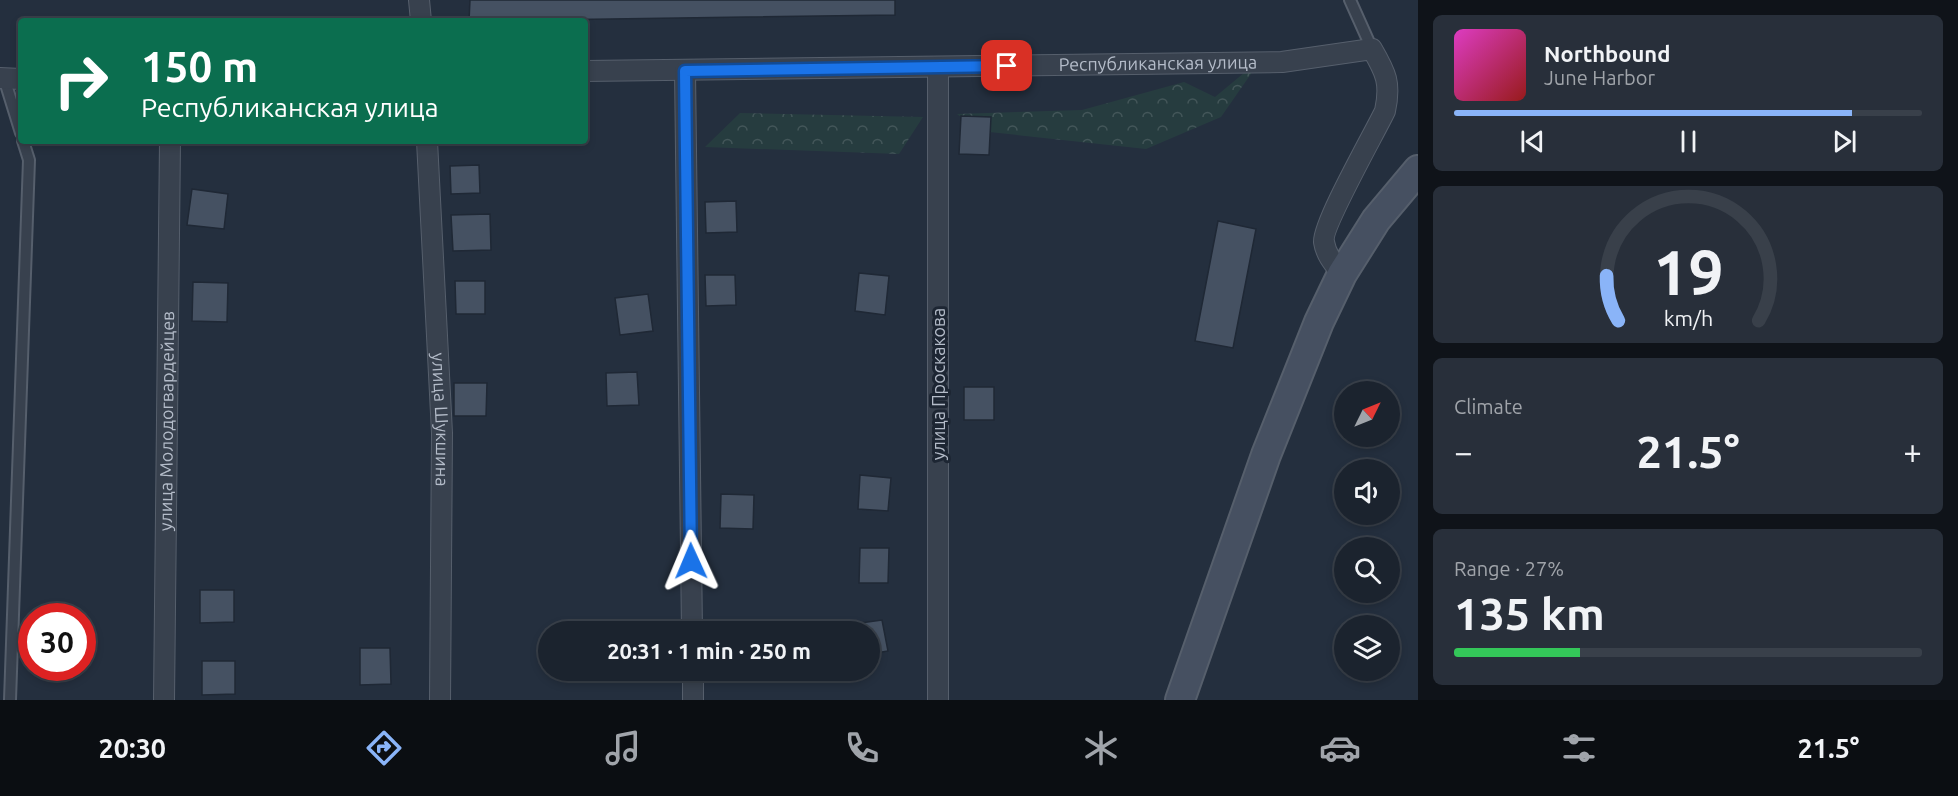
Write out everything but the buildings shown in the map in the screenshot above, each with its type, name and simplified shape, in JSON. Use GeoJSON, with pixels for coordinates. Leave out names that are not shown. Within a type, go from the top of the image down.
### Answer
{"type":"FeatureCollection","features":[{"type":"Feature","properties":{"kind":"street"},"geometry":{"type":"LineString","coordinates":[[419,0],[421,18]]}},
{"type":"Feature","properties":{"kind":"street"},"geometry":{"type":"LineString","coordinates":[[1342,274],[1330,259],[1323,240],[1331,217],[1384,111],[1389,92],[1385,72],[1372,49]]}},
{"type":"Feature","properties":{"kind":"street","name":"Республиканская улица"},"geometry":{"type":"LineString","coordinates":[[588,71],[1282,62],[1372,49]]}},
{"type":"Feature","properties":{"kind":"street","name":"улица Проскакова"},"geometry":{"type":"LineString","coordinates":[[938,67],[938,700]]}},
{"type":"Feature","properties":{"kind":"street"},"geometry":{"type":"LineString","coordinates":[[685,71],[692,621]]}},
{"type":"Feature","properties":{"kind":"street","name":"улица Молодогвардейцев"},"geometry":{"type":"LineString","coordinates":[[164,700],[170,144]]}},
{"type":"Feature","properties":{"kind":"street","name":"улица Шукшина"},"geometry":{"type":"LineString","coordinates":[[427,144],[442,433],[440,700]]}},
{"type":"Feature","properties":{"kind":"street"},"geometry":{"type":"LineString","coordinates":[[1180,700],[1266,455],[1319,322],[1342,274],[1376,220],[1409,190],[1418,170]]}},
{"type":"Feature","properties":{"kind":"street"},"geometry":{"type":"LineString","coordinates":[[693,681],[693,700]]}},
{"type":"Feature","properties":{"kind":"lane"},"geometry":{"type":"LineString","coordinates":[[1350,0],[1372,49]]}},
{"type":"Feature","properties":{"kind":"lane"},"geometry":{"type":"LineString","coordinates":[[8,78],[18,121]]}},
{"type":"Feature","properties":{"kind":"lane"},"geometry":{"type":"LineString","coordinates":[[10,700],[29,160],[24,144]]}},
{"type":"Feature","properties":{"kind":"green space"},"geometry":{"type":"Polygon","coordinates":[[[1262,58],[1221,117],[1146,149],[980,131],[957,114],[1082,110],[1184,82],[1215,97],[1262,58]]]}},
{"type":"Feature","properties":{"kind":"green space"},"geometry":{"type":"Polygon","coordinates":[[[740,113],[923,117],[899,154],[705,147],[740,113]]]}},
{"type":"Feature","properties":{"kind":"route"},"geometry":{"type":"LineString","coordinates":[[691,561],[685,71],[1007,66]]}}]}
